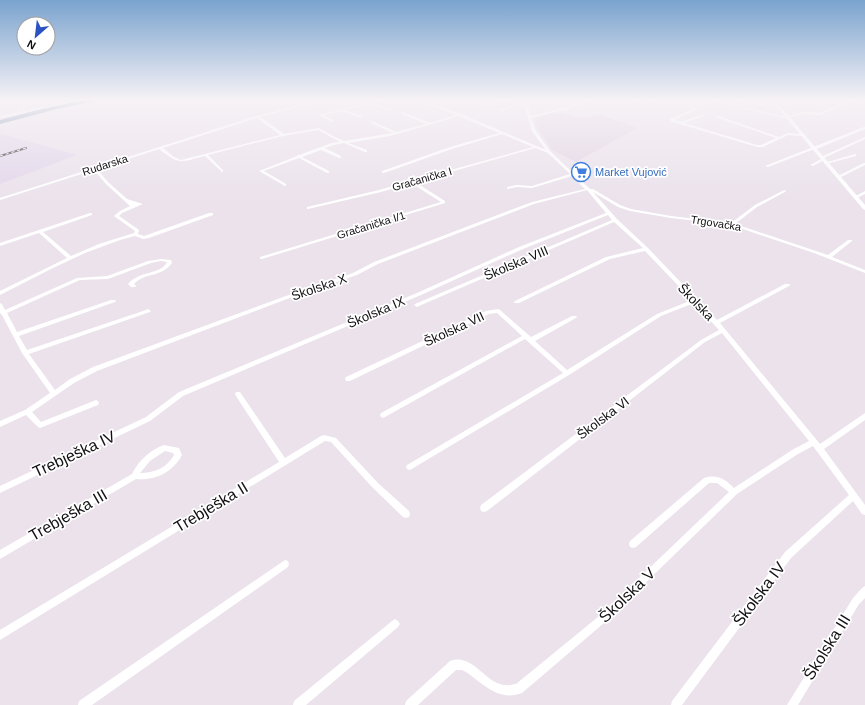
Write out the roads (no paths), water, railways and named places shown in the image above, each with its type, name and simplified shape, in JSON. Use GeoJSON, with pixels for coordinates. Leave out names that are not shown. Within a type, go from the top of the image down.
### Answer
{"type":"FeatureCollection","features":[{"type":"Feature","properties":{"kind":"street","name":"Rudarska"},"geometry":{"type":"LineString","coordinates":[[0,199],[208,133]]}},
{"type":"Feature","properties":{"kind":"street"},"geometry":{"type":"LineString","coordinates":[[160,148],[173,158],[181,160],[293,133]]}},
{"type":"Feature","properties":{"kind":"street"},"geometry":{"type":"LineString","coordinates":[[326,133],[366,151]]}},
{"type":"Feature","properties":{"kind":"street"},"geometry":{"type":"LineString","coordinates":[[285,185],[261,172],[261,170],[321,148],[344,142],[395,133]]}},
{"type":"Feature","properties":{"kind":"street"},"geometry":{"type":"LineString","coordinates":[[383,172],[451,148],[503,133],[549,152]]}},
{"type":"Feature","properties":{"kind":"street","name":"Školska"},"geometry":{"type":"LineString","coordinates":[[535,133],[549,152],[588,189],[608,213],[646,249],[723,330],[817,445],[865,511]]}},
{"type":"Feature","properties":{"kind":"street"},"geometry":{"type":"LineString","coordinates":[[714,133],[752,145],[762,146],[788,134],[802,135],[865,208]]}},
{"type":"Feature","properties":{"kind":"street"},"geometry":{"type":"LineString","coordinates":[[763,133],[778,138]]}},
{"type":"Feature","properties":{"kind":"street"},"geometry":{"type":"LineString","coordinates":[[767,166],[852,133]]}},
{"type":"Feature","properties":{"kind":"street"},"geometry":{"type":"LineString","coordinates":[[812,165],[865,138]]}},
{"type":"Feature","properties":{"kind":"street","name":"Gračanička I"},"geometry":{"type":"LineString","coordinates":[[308,208],[380,191],[536,147]]}},
{"type":"Feature","properties":{"kind":"street"},"geometry":{"type":"LineString","coordinates":[[321,148],[340,158]]}},
{"type":"Feature","properties":{"kind":"street"},"geometry":{"type":"LineString","coordinates":[[206,155],[222,171]]}},
{"type":"Feature","properties":{"kind":"street"},"geometry":{"type":"LineString","coordinates":[[823,160],[855,155]]}},
{"type":"Feature","properties":{"kind":"street"},"geometry":{"type":"LineString","coordinates":[[298,156],[328,172]]}},
{"type":"Feature","properties":{"kind":"street"},"geometry":{"type":"LineString","coordinates":[[838,177],[865,164]]}},
{"type":"Feature","properties":{"kind":"street"},"geometry":{"type":"LineString","coordinates":[[95,169],[107,183],[134,206]]}},
{"type":"Feature","properties":{"kind":"street"},"geometry":{"type":"LineString","coordinates":[[508,188],[517,186],[532,187],[573,174]]}},
{"type":"Feature","properties":{"kind":"street","name":"Gračanička I/1"},"geometry":{"type":"LineString","coordinates":[[262,258],[444,202],[412,182]]}},
{"type":"Feature","properties":{"kind":"street","name":"Trgovačka"},"geometry":{"type":"LineString","coordinates":[[588,189],[619,206],[630,210],[671,217],[732,224],[828,257],[865,272]]}},
{"type":"Feature","properties":{"kind":"street","name":"Školska X"},"geometry":{"type":"LineString","coordinates":[[0,424],[27,412],[72,382],[95,369],[355,274],[376,263],[533,202],[588,189]]}},
{"type":"Feature","properties":{"kind":"street"},"geometry":{"type":"LineString","coordinates":[[732,224],[756,206],[784,191]]}},
{"type":"Feature","properties":{"kind":"street"},"geometry":{"type":"LineString","coordinates":[[856,197],[865,192]]}},
{"type":"Feature","properties":{"kind":"street"},"geometry":{"type":"LineString","coordinates":[[127,200],[141,203],[120,212],[116,216],[137,231],[136,234],[143,238],[211,214]]}},
{"type":"Feature","properties":{"kind":"street","name":"Školska IX"},"geometry":{"type":"LineString","coordinates":[[148,419],[181,394],[418,294],[521,248],[608,213]]}},
{"type":"Feature","properties":{"kind":"street"},"geometry":{"type":"LineString","coordinates":[[0,245],[90,214]]}},
{"type":"Feature","properties":{"kind":"street","name":"Školska VIII"},"geometry":{"type":"LineString","coordinates":[[417,305],[615,220]]}},
{"type":"Feature","properties":{"kind":"street"},"geometry":{"type":"LineString","coordinates":[[40,231],[70,258]]}},
{"type":"Feature","properties":{"kind":"street"},"geometry":{"type":"LineString","coordinates":[[0,293],[30,276],[70,258],[136,234]]}},
{"type":"Feature","properties":{"kind":"street"},"geometry":{"type":"LineString","coordinates":[[828,257],[850,241]]}},
{"type":"Feature","properties":{"kind":"street"},"geometry":{"type":"LineString","coordinates":[[517,302],[608,258],[646,249]]}},
{"type":"Feature","properties":{"kind":"street"},"geometry":{"type":"LineString","coordinates":[[3,313],[79,279],[108,277],[150,262],[160,260],[169,261],[170,264],[166,268],[132,281],[132,286]]}},
{"type":"Feature","properties":{"kind":"street"},"geometry":{"type":"LineString","coordinates":[[716,323],[787,285]]}},
{"type":"Feature","properties":{"kind":"street"},"geometry":{"type":"LineString","coordinates":[[15,335],[113,301]]}},
{"type":"Feature","properties":{"kind":"street"},"geometry":{"type":"LineString","coordinates":[[410,467],[567,373],[659,315],[694,301]]}},
{"type":"Feature","properties":{"kind":"street"},"geometry":{"type":"LineString","coordinates":[[0,305],[25,353],[54,394]]}},
{"type":"Feature","properties":{"kind":"street"},"geometry":{"type":"LineString","coordinates":[[25,353],[148,311]]}},
{"type":"Feature","properties":{"kind":"street","name":"Školska VII"},"geometry":{"type":"LineString","coordinates":[[348,379],[488,312],[498,312],[567,373]]}},
{"type":"Feature","properties":{"kind":"street"},"geometry":{"type":"LineString","coordinates":[[384,416],[434,388],[441,382],[574,317]]}},
{"type":"Feature","properties":{"kind":"street","name":"Školska VI"},"geometry":{"type":"LineString","coordinates":[[484,508],[703,341],[723,330]]}},
{"type":"Feature","properties":{"kind":"street"},"geometry":{"type":"LineString","coordinates":[[238,394],[284,462]]}},
{"type":"Feature","properties":{"kind":"street"},"geometry":{"type":"LineString","coordinates":[[27,412],[40,425],[96,403]]}},
{"type":"Feature","properties":{"kind":"street","name":"Školska V"},"geometry":{"type":"LineString","coordinates":[[410,705],[454,665],[460,664],[466,665],[488,685],[505,691],[518,690],[597,624],[734,492],[795,452],[817,445],[865,416]]}},
{"type":"Feature","properties":{"kind":"street","name":"Trebješka IV"},"geometry":{"type":"LineString","coordinates":[[0,490],[148,419]]}},
{"type":"Feature","properties":{"kind":"street","name":"Trebješka II"},"geometry":{"type":"LineString","coordinates":[[0,634],[324,438],[333,440],[375,485],[406,514]]}},
{"type":"Feature","properties":{"kind":"street"},"geometry":{"type":"LineString","coordinates":[[164,448],[176,450],[178,455],[176,460],[168,468],[144,477],[135,476],[143,462],[156,452],[164,448]]}},
{"type":"Feature","properties":{"kind":"street","name":"Trebješka III"},"geometry":{"type":"LineString","coordinates":[[0,555],[135,476]]}},
{"type":"Feature","properties":{"kind":"street"},"geometry":{"type":"LineString","coordinates":[[633,544],[707,480],[713,478],[720,480],[734,492]]}},
{"type":"Feature","properties":{"kind":"street","name":"Školska IV"},"geometry":{"type":"LineString","coordinates":[[676,705],[788,556],[854,496]]}},
{"type":"Feature","properties":{"kind":"street"},"geometry":{"type":"LineString","coordinates":[[83,705],[285,564]]}},
{"type":"Feature","properties":{"kind":"street","name":"Školska III"},"geometry":{"type":"LineString","coordinates":[[792,705],[856,601],[865,591]]}},
{"type":"Feature","properties":{"kind":"street"},"geometry":{"type":"LineString","coordinates":[[298,705],[395,624]]}},
{"type":"Feature","properties":{"kind":"railway"},"geometry":{"type":"LineString","coordinates":[[0,156],[26,148]]}},
{"type":"Feature","properties":{"kind":"place","name":"Market Vujović"},"geometry":{"type":"Point","coordinates":[581,172]}}]}
